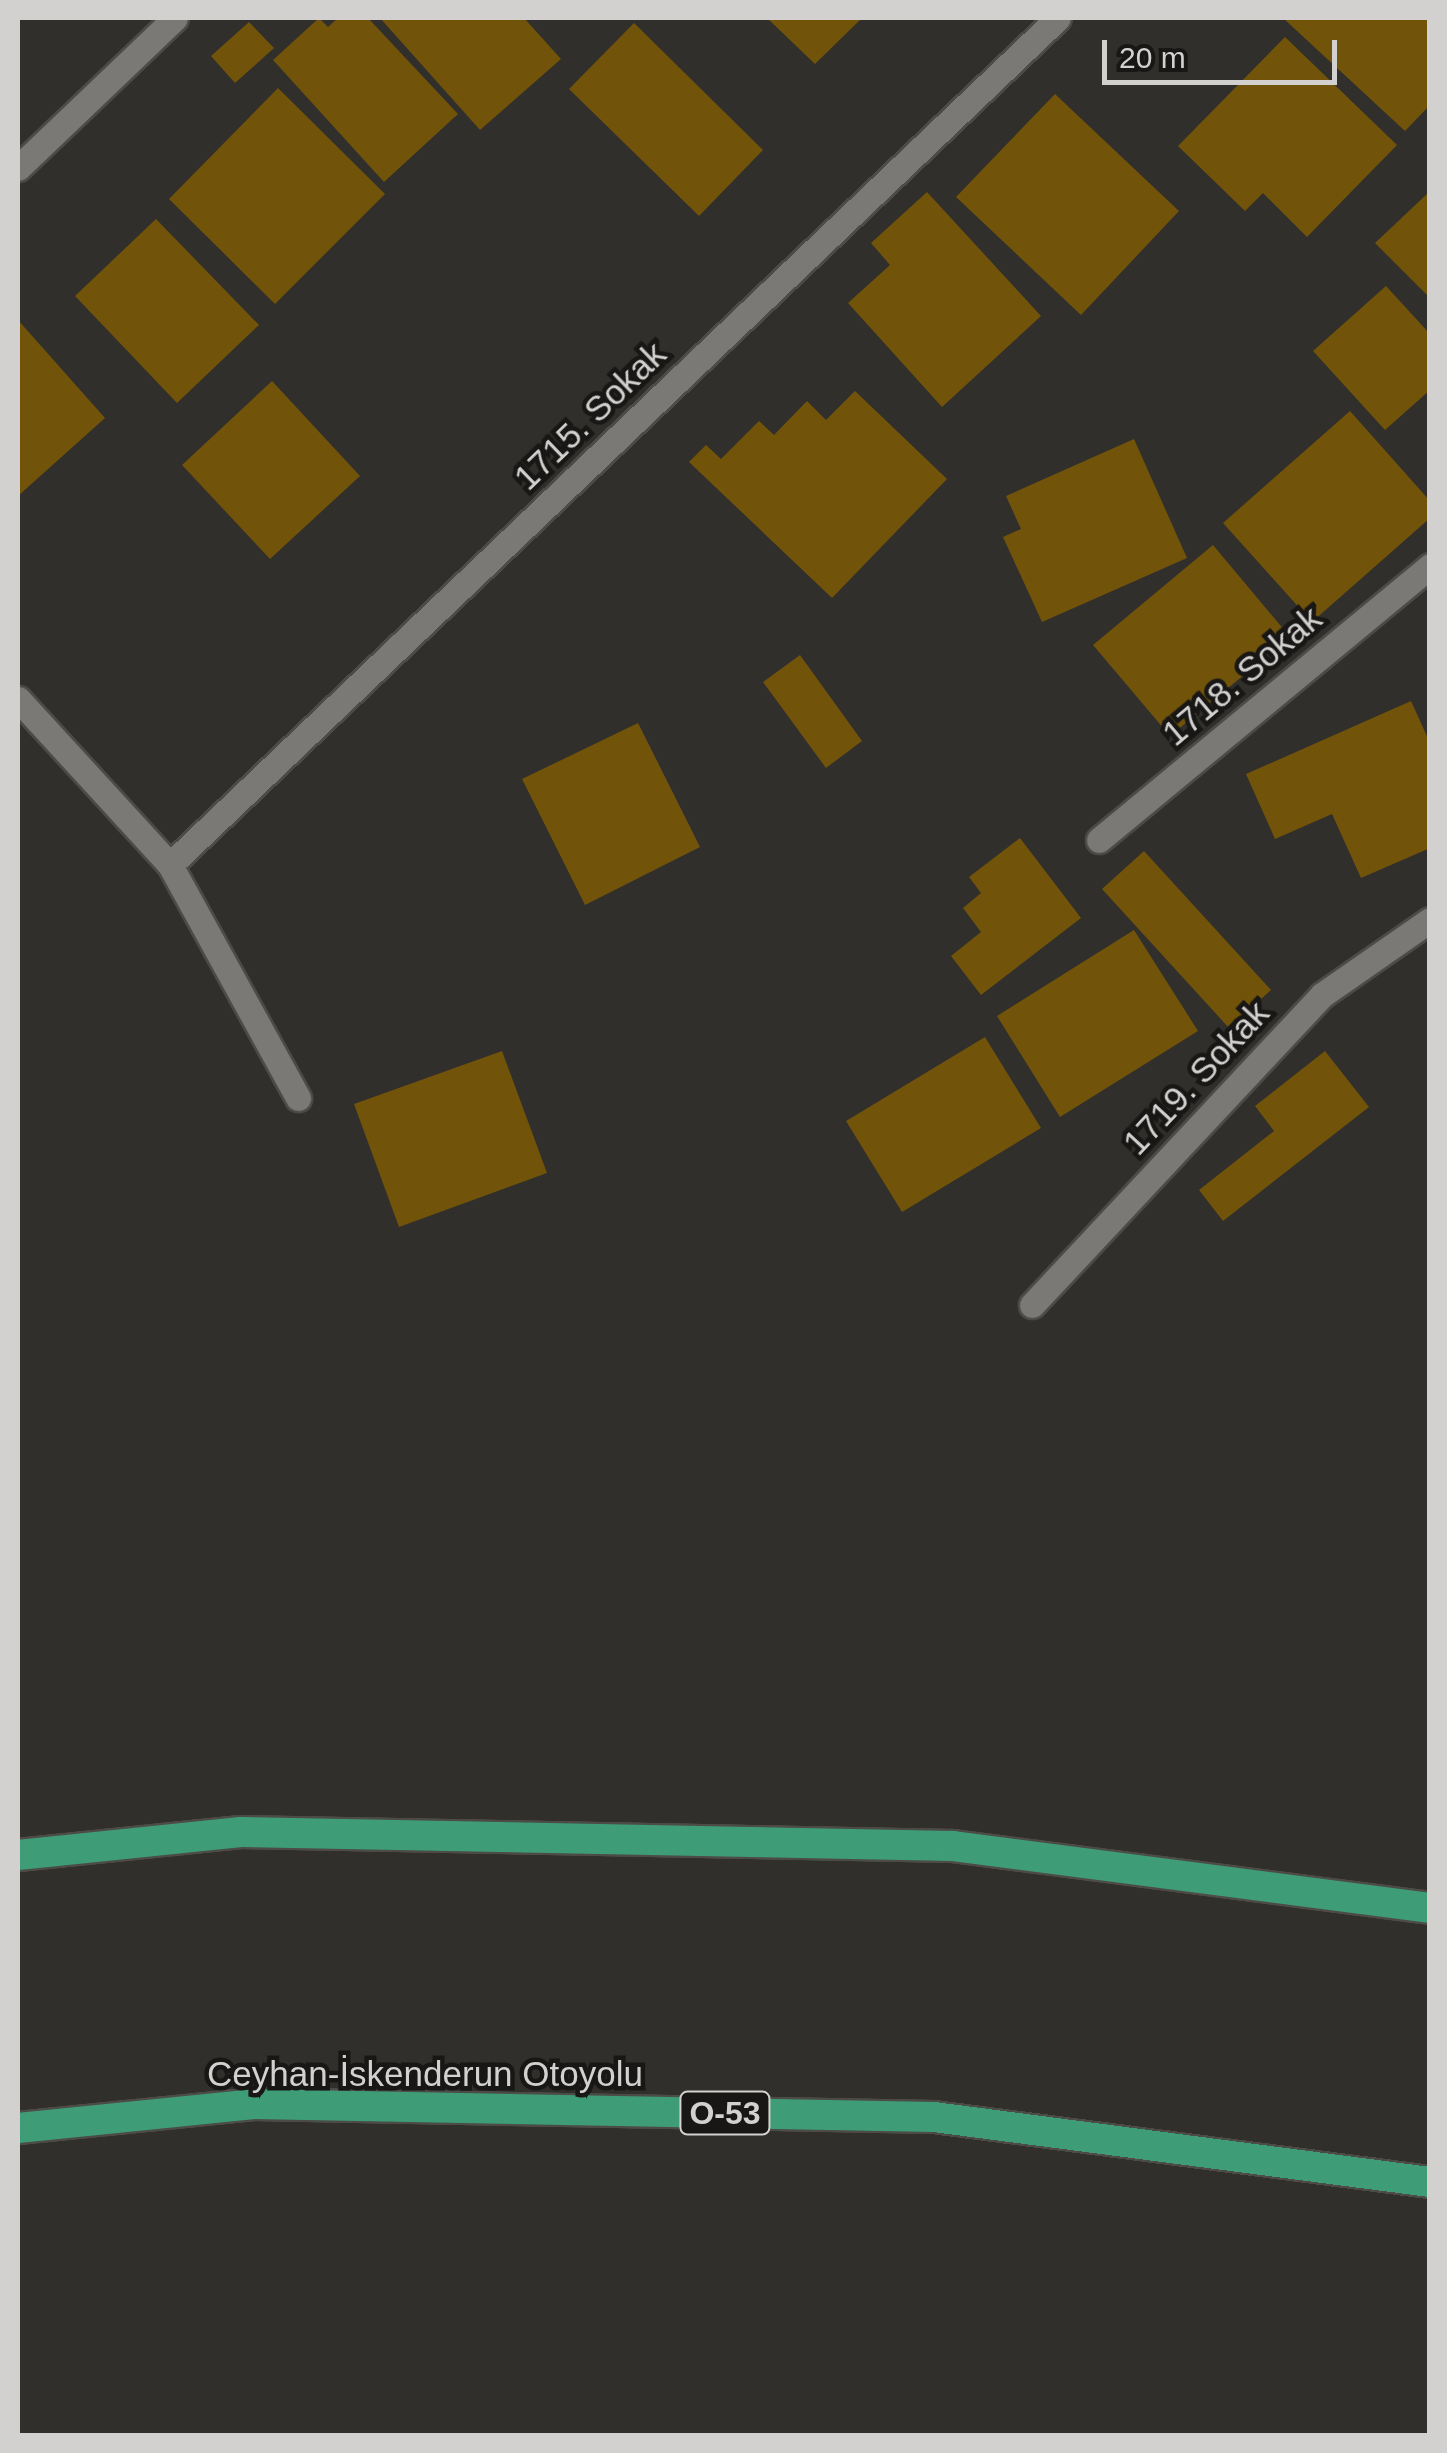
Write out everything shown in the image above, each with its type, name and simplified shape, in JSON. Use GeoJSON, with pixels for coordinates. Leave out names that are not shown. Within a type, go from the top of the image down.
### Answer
{"type":"FeatureCollection","features":[{"type":"Feature","properties":{"kind":"highway"},"geometry":{"type":"LineString","coordinates":[[18,1855],[241,1832],[954,1846],[1430,1908]]}},
{"type":"Feature","properties":{"kind":"highway","name":"Ceyhan-İskenderun Otoyolu"},"geometry":{"type":"LineString","coordinates":[[18,2128],[254,2104],[934,2117],[1430,2182]]}},
{"type":"Feature","properties":{"kind":"street"},"geometry":{"type":"LineString","coordinates":[[18,168],[175,18]]}},
{"type":"Feature","properties":{"kind":"street","name":"1715. Sokak"},"geometry":{"type":"LineString","coordinates":[[170,865],[1058,18]]}},
{"type":"Feature","properties":{"kind":"street","name":"1718. Sokak"},"geometry":{"type":"LineString","coordinates":[[1099,840],[1430,566]]}},
{"type":"Feature","properties":{"kind":"street"},"geometry":{"type":"LineString","coordinates":[[18,698],[170,865],[298,1098]]}},
{"type":"Feature","properties":{"kind":"street","name":"1719. Sokak"},"geometry":{"type":"LineString","coordinates":[[1032,1305],[1322,994],[1430,920]]}},
{"type":"Feature","properties":{"kind":"building"},"geometry":{"type":"Polygon","coordinates":[[[319,18],[328,27],[338,18],[368,18],[458,114],[384,182],[273,60],[319,18]]]}},
{"type":"Feature","properties":{"kind":"building"},"geometry":{"type":"Polygon","coordinates":[[[380,18],[524,18],[561,59],[480,130],[380,18]]]}},
{"type":"Feature","properties":{"kind":"building"},"geometry":{"type":"Polygon","coordinates":[[[767,18],[862,18],[815,64],[767,18]]]}},
{"type":"Feature","properties":{"kind":"building"},"geometry":{"type":"Polygon","coordinates":[[[1283,18],[1430,18],[1430,105],[1405,131],[1283,18]]]}},
{"type":"Feature","properties":{"kind":"building"},"geometry":{"type":"Polygon","coordinates":[[[249,22],[274,48],[235,83],[211,56],[249,22]]]}},
{"type":"Feature","properties":{"kind":"building"},"geometry":{"type":"Polygon","coordinates":[[[634,23],[763,150],[699,216],[569,89],[634,23]]]}},
{"type":"Feature","properties":{"kind":"building"},"geometry":{"type":"Polygon","coordinates":[[[1285,37],[1397,145],[1307,237],[1263,193],[1245,211],[1178,146],[1285,37]]]}},
{"type":"Feature","properties":{"kind":"building"},"geometry":{"type":"Polygon","coordinates":[[[278,88],[385,194],[275,304],[169,199],[278,88]]]}},
{"type":"Feature","properties":{"kind":"building"},"geometry":{"type":"Polygon","coordinates":[[[1055,94],[1179,211],[1081,315],[956,197],[1055,94]]]}},
{"type":"Feature","properties":{"kind":"building"},"geometry":{"type":"Polygon","coordinates":[[[927,192],[1041,316],[942,407],[848,303],[890,265],[871,243],[927,192]]]}},
{"type":"Feature","properties":{"kind":"building"},"geometry":{"type":"Polygon","coordinates":[[[1427,194],[1430,197],[1430,298],[1375,243],[1427,194]]]}},
{"type":"Feature","properties":{"kind":"building"},"geometry":{"type":"Polygon","coordinates":[[[156,219],[259,325],[177,403],[75,296],[156,219]]]}},
{"type":"Feature","properties":{"kind":"building"},"geometry":{"type":"Polygon","coordinates":[[[1386,286],[1430,334],[1430,390],[1385,430],[1313,351],[1386,286]]]}},
{"type":"Feature","properties":{"kind":"building"},"geometry":{"type":"Polygon","coordinates":[[[18,320],[105,418],[18,496],[18,320]]]}},
{"type":"Feature","properties":{"kind":"building"},"geometry":{"type":"Polygon","coordinates":[[[272,381],[360,476],[270,559],[182,465],[272,381]]]}},
{"type":"Feature","properties":{"kind":"building"},"geometry":{"type":"Polygon","coordinates":[[[855,391],[947,479],[832,598],[689,462],[706,445],[721,459],[759,421],[774,435],[807,401],[826,420],[855,391]]]}},
{"type":"Feature","properties":{"kind":"building"},"geometry":{"type":"Polygon","coordinates":[[[1350,411],[1430,501],[1430,518],[1312,622],[1223,523],[1350,411]]]}},
{"type":"Feature","properties":{"kind":"building"},"geometry":{"type":"Polygon","coordinates":[[[1134,439],[1187,558],[1042,622],[1003,537],[1021,529],[1006,496],[1134,439]]]}},
{"type":"Feature","properties":{"kind":"building"},"geometry":{"type":"Polygon","coordinates":[[[1213,545],[1290,637],[1170,736],[1093,645],[1213,545]]]}},
{"type":"Feature","properties":{"kind":"building"},"geometry":{"type":"Polygon","coordinates":[[[800,655],[862,741],[826,768],[763,682],[800,655]]]}},
{"type":"Feature","properties":{"kind":"building"},"geometry":{"type":"Polygon","coordinates":[[[1411,701],[1430,743],[1430,848],[1361,878],[1332,814],[1275,839],[1246,774],[1411,701]]]}},
{"type":"Feature","properties":{"kind":"building"},"geometry":{"type":"Polygon","coordinates":[[[638,723],[700,847],[585,905],[522,779],[638,723]]]}},
{"type":"Feature","properties":{"kind":"building"},"geometry":{"type":"Polygon","coordinates":[[[1020,838],[1081,918],[981,995],[951,956],[981,932],[963,908],[981,893],[969,877],[1020,838]]]}},
{"type":"Feature","properties":{"kind":"building"},"geometry":{"type":"Polygon","coordinates":[[[1144,851],[1271,990],[1229,1028],[1102,889],[1144,851]]]}},
{"type":"Feature","properties":{"kind":"building"},"geometry":{"type":"Polygon","coordinates":[[[1134,930],[1198,1031],[1060,1117],[997,1016],[1134,930]]]}},
{"type":"Feature","properties":{"kind":"building"},"geometry":{"type":"Polygon","coordinates":[[[985,1037],[1041,1128],[902,1212],[846,1121],[985,1037]]]}},
{"type":"Feature","properties":{"kind":"building"},"geometry":{"type":"Polygon","coordinates":[[[502,1051],[547,1173],[399,1227],[354,1104],[502,1051]]]}},
{"type":"Feature","properties":{"kind":"building"},"geometry":{"type":"Polygon","coordinates":[[[1325,1051],[1369,1107],[1223,1221],[1199,1190],[1274,1131],[1255,1106],[1325,1051]]]}}]}
